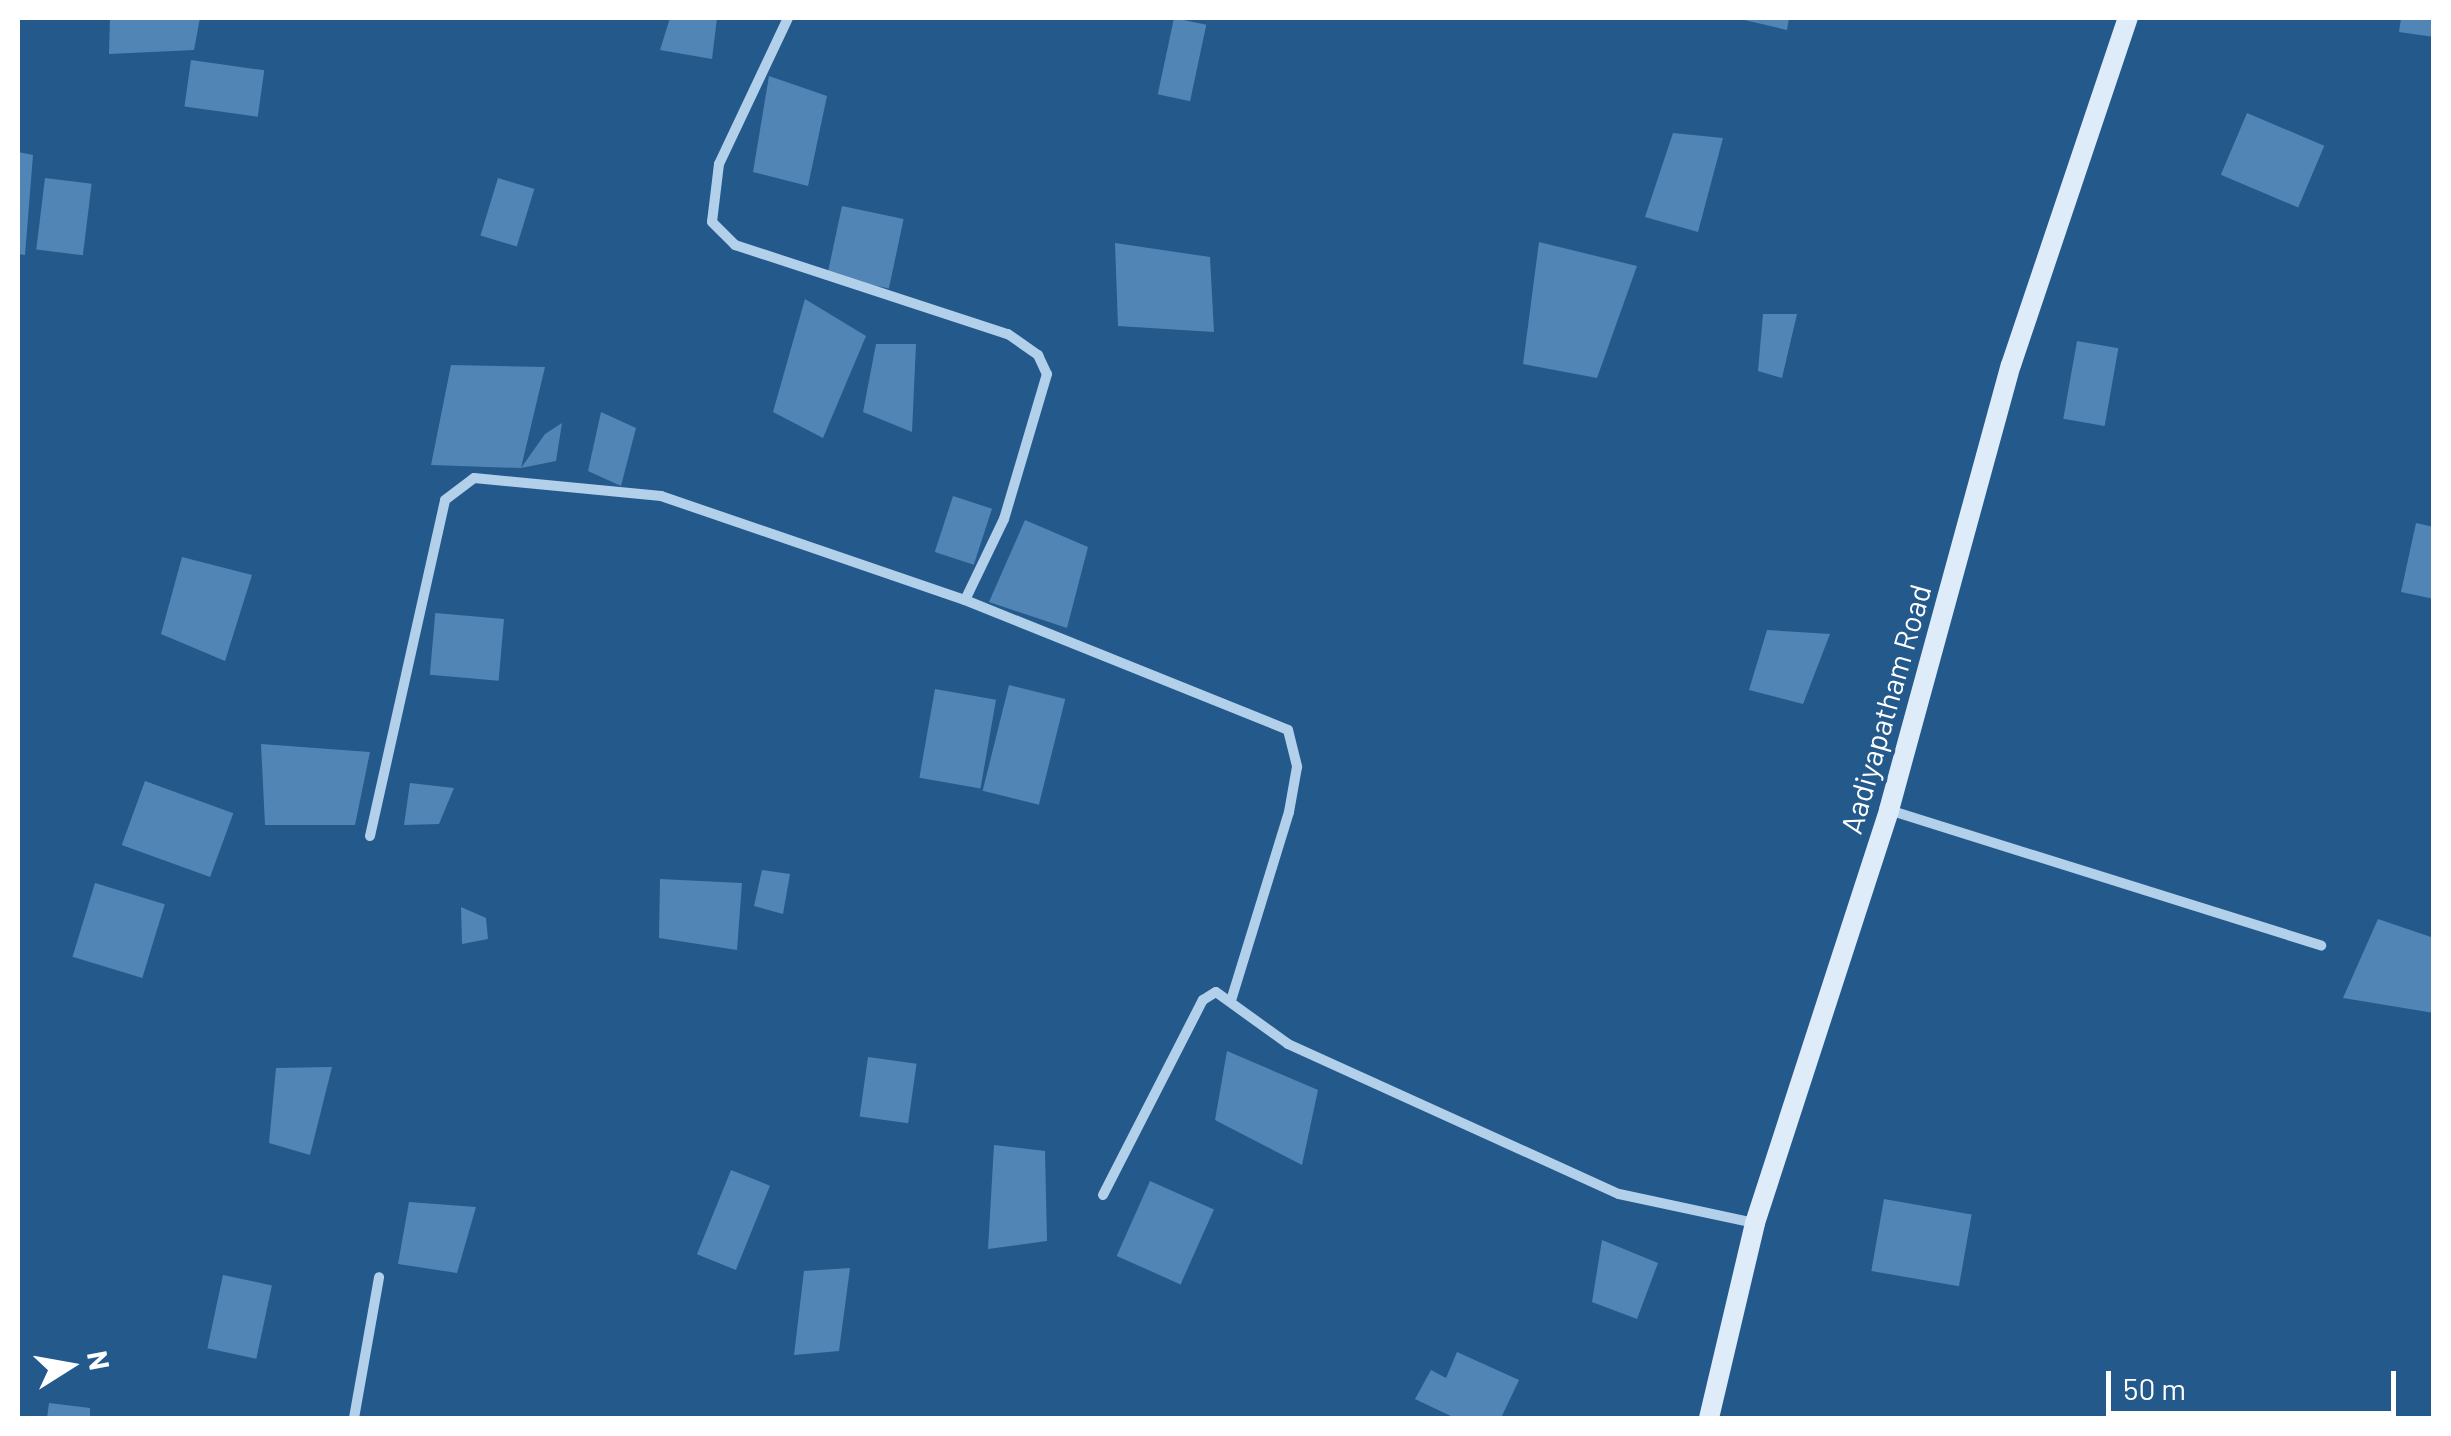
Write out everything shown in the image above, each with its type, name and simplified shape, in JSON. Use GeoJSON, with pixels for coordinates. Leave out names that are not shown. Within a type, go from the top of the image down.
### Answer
{"type":"FeatureCollection","features":[{"type":"Feature","properties":{"kind":"street"},"geometry":{"type":"LineString","coordinates":[[788,18],[719,164],[712,222],[735,244],[1008,334],[1038,355],[1048,374],[1004,519],[965,600]]}},
{"type":"Feature","properties":{"kind":"street","name":"Aadiyapatham Road"},"geometry":{"type":"LineString","coordinates":[[1709,1418],[1755,1223],[1889,810],[2011,365],[2128,18]]}},
{"type":"Feature","properties":{"kind":"street"},"geometry":{"type":"LineString","coordinates":[[370,836],[445,500],[474,478],[661,496],[965,600],[1288,730],[1297,766],[1289,812],[1231,1001]]}},
{"type":"Feature","properties":{"kind":"street"},"geometry":{"type":"LineString","coordinates":[[1889,810],[2321,945]]}},
{"type":"Feature","properties":{"kind":"street"},"geometry":{"type":"LineString","coordinates":[[1102,1195],[1203,1000],[1216,992],[1288,1044],[1619,1194],[1755,1223]]}},
{"type":"Feature","properties":{"kind":"street"},"geometry":{"type":"LineString","coordinates":[[354,1418],[379,1277]]}},
{"type":"Feature","properties":{"kind":"building"},"geometry":{"type":"Polygon","coordinates":[[[110,18],[200,18],[194,50],[109,54],[110,18]]]}},
{"type":"Feature","properties":{"kind":"building"},"geometry":{"type":"Polygon","coordinates":[[[670,18],[717,18],[712,59],[660,50],[670,18]]]}},
{"type":"Feature","properties":{"kind":"building"},"geometry":{"type":"Polygon","coordinates":[[[1174,18],[1206,25],[1190,101],[1158,94],[1174,18]]]}},
{"type":"Feature","properties":{"kind":"building"},"geometry":{"type":"Polygon","coordinates":[[[1736,18],[1789,18],[1787,30],[1736,18]]]}},
{"type":"Feature","properties":{"kind":"building"},"geometry":{"type":"Polygon","coordinates":[[[2401,18],[2434,18],[2434,37],[2399,32],[2401,18]]]}},
{"type":"Feature","properties":{"kind":"building"},"geometry":{"type":"Polygon","coordinates":[[[191,60],[264,70],[258,117],[184,107],[191,60]]]}},
{"type":"Feature","properties":{"kind":"building"},"geometry":{"type":"Polygon","coordinates":[[[769,76],[827,96],[808,186],[753,172],[769,76]]]}},
{"type":"Feature","properties":{"kind":"building"},"geometry":{"type":"Polygon","coordinates":[[[2247,113],[2324,146],[2298,207],[2221,175],[2247,113]]]}},
{"type":"Feature","properties":{"kind":"building"},"geometry":{"type":"Polygon","coordinates":[[[1673,133],[1723,138],[1698,232],[1645,217],[1673,133]]]}},
{"type":"Feature","properties":{"kind":"building"},"geometry":{"type":"Polygon","coordinates":[[[18,152],[33,155],[25,255],[18,254],[18,152]]]}},
{"type":"Feature","properties":{"kind":"building"},"geometry":{"type":"Polygon","coordinates":[[[45,178],[92,184],[83,255],[36,249],[45,178]]]}},
{"type":"Feature","properties":{"kind":"building"},"geometry":{"type":"Polygon","coordinates":[[[498,178],[534,189],[517,246],[480,235],[498,178]]]}},
{"type":"Feature","properties":{"kind":"building"},"geometry":{"type":"Polygon","coordinates":[[[842,206],[904,219],[889,289],[827,275],[842,206]]]}},
{"type":"Feature","properties":{"kind":"building"},"geometry":{"type":"Polygon","coordinates":[[[1539,242],[1637,266],[1597,378],[1523,364],[1539,242]]]}},
{"type":"Feature","properties":{"kind":"building"},"geometry":{"type":"Polygon","coordinates":[[[1115,243],[1210,257],[1214,332],[1118,326],[1115,243]]]}},
{"type":"Feature","properties":{"kind":"building"},"geometry":{"type":"Polygon","coordinates":[[[805,299],[866,336],[823,438],[773,412],[805,299]]]}},
{"type":"Feature","properties":{"kind":"building"},"geometry":{"type":"Polygon","coordinates":[[[1763,314],[1797,314],[1782,378],[1758,371],[1763,314]]]}},
{"type":"Feature","properties":{"kind":"building"},"geometry":{"type":"Polygon","coordinates":[[[2077,341],[2118,348],[2105,426],[2063,419],[2077,341]]]}},
{"type":"Feature","properties":{"kind":"building"},"geometry":{"type":"Polygon","coordinates":[[[876,344],[916,344],[912,432],[863,412],[876,344]]]}},
{"type":"Feature","properties":{"kind":"building"},"geometry":{"type":"Polygon","coordinates":[[[451,365],[545,367],[521,468],[431,465],[451,365]]]}},
{"type":"Feature","properties":{"kind":"building"},"geometry":{"type":"Polygon","coordinates":[[[601,412],[636,428],[621,486],[588,471],[601,412]]]}},
{"type":"Feature","properties":{"kind":"building"},"geometry":{"type":"Polygon","coordinates":[[[562,423],[556,461],[521,468],[545,434],[562,423]]]}},
{"type":"Feature","properties":{"kind":"building"},"geometry":{"type":"Polygon","coordinates":[[[953,496],[992,509],[974,565],[935,552],[953,496]]]}},
{"type":"Feature","properties":{"kind":"building"},"geometry":{"type":"Polygon","coordinates":[[[1025,520],[1088,547],[1067,628],[989,602],[1025,520]]]}},
{"type":"Feature","properties":{"kind":"building"},"geometry":{"type":"Polygon","coordinates":[[[2416,523],[2434,527],[2434,599],[2401,592],[2416,523]]]}},
{"type":"Feature","properties":{"kind":"building"},"geometry":{"type":"Polygon","coordinates":[[[182,557],[252,575],[225,661],[161,634],[182,557]]]}},
{"type":"Feature","properties":{"kind":"building"},"geometry":{"type":"Polygon","coordinates":[[[435,613],[504,619],[499,681],[430,675],[435,613]]]}},
{"type":"Feature","properties":{"kind":"building"},"geometry":{"type":"Polygon","coordinates":[[[1767,630],[1830,634],[1803,704],[1749,690],[1767,630]]]}},
{"type":"Feature","properties":{"kind":"building"},"geometry":{"type":"Polygon","coordinates":[[[1009,685],[1065,699],[1039,805],[983,791],[1009,685]]]}},
{"type":"Feature","properties":{"kind":"building"},"geometry":{"type":"Polygon","coordinates":[[[935,689],[996,700],[980,788],[919,778],[935,689]]]}},
{"type":"Feature","properties":{"kind":"building"},"geometry":{"type":"Polygon","coordinates":[[[261,744],[370,752],[355,825],[265,825],[261,744]]]}},
{"type":"Feature","properties":{"kind":"building"},"geometry":{"type":"Polygon","coordinates":[[[145,781],[233,813],[210,877],[122,845],[145,781]]]}},
{"type":"Feature","properties":{"kind":"building"},"geometry":{"type":"Polygon","coordinates":[[[410,783],[454,788],[439,824],[404,825],[410,783]]]}},
{"type":"Feature","properties":{"kind":"building"},"geometry":{"type":"Polygon","coordinates":[[[762,870],[790,874],[783,914],[754,906],[762,870]]]}},
{"type":"Feature","properties":{"kind":"building"},"geometry":{"type":"Polygon","coordinates":[[[660,879],[742,883],[737,950],[659,938],[660,879]]]}},
{"type":"Feature","properties":{"kind":"building"},"geometry":{"type":"Polygon","coordinates":[[[95,883],[165,904],[142,978],[72,957],[95,883]]]}},
{"type":"Feature","properties":{"kind":"building"},"geometry":{"type":"Polygon","coordinates":[[[461,907],[486,918],[488,939],[462,944],[461,907]]]}},
{"type":"Feature","properties":{"kind":"building"},"geometry":{"type":"Polygon","coordinates":[[[2378,919],[2434,938],[2434,1013],[2343,998],[2378,919]]]}},
{"type":"Feature","properties":{"kind":"building"},"geometry":{"type":"Polygon","coordinates":[[[1227,1051],[1318,1090],[1302,1165],[1215,1120],[1227,1051]]]}},
{"type":"Feature","properties":{"kind":"building"},"geometry":{"type":"Polygon","coordinates":[[[868,1057],[917,1064],[908,1123],[860,1116],[868,1057]]]}},
{"type":"Feature","properties":{"kind":"building"},"geometry":{"type":"Polygon","coordinates":[[[332,1067],[310,1155],[269,1143],[276,1068],[332,1067]]]}},
{"type":"Feature","properties":{"kind":"building"},"geometry":{"type":"Polygon","coordinates":[[[994,1145],[1045,1151],[1047,1241],[988,1249],[994,1145]]]}},
{"type":"Feature","properties":{"kind":"building"},"geometry":{"type":"Polygon","coordinates":[[[731,1170],[770,1186],[736,1270],[697,1254],[731,1170]]]}},
{"type":"Feature","properties":{"kind":"building"},"geometry":{"type":"Polygon","coordinates":[[[1150,1181],[1214,1209],[1181,1284],[1117,1256],[1150,1181]]]}},
{"type":"Feature","properties":{"kind":"building"},"geometry":{"type":"Polygon","coordinates":[[[1884,1199],[1972,1214],[1959,1286],[1871,1271],[1884,1199]]]}},
{"type":"Feature","properties":{"kind":"building"},"geometry":{"type":"Polygon","coordinates":[[[409,1202],[476,1207],[457,1273],[398,1264],[409,1202]]]}},
{"type":"Feature","properties":{"kind":"building"},"geometry":{"type":"Polygon","coordinates":[[[1602,1240],[1658,1263],[1637,1319],[1592,1302],[1602,1240]]]}},
{"type":"Feature","properties":{"kind":"building"},"geometry":{"type":"Polygon","coordinates":[[[850,1268],[839,1351],[794,1355],[804,1271],[850,1268]]]}},
{"type":"Feature","properties":{"kind":"building"},"geometry":{"type":"Polygon","coordinates":[[[223,1275],[272,1285],[256,1359],[207,1348],[223,1275]]]}},
{"type":"Feature","properties":{"kind":"building"},"geometry":{"type":"Polygon","coordinates":[[[1457,1352],[1519,1380],[1501,1418],[1455,1418],[1415,1399],[1431,1370],[1446,1378],[1457,1352]]]}},
{"type":"Feature","properties":{"kind":"building"},"geometry":{"type":"Polygon","coordinates":[[[49,1403],[90,1408],[90,1418],[47,1418],[49,1403]]]}}]}
